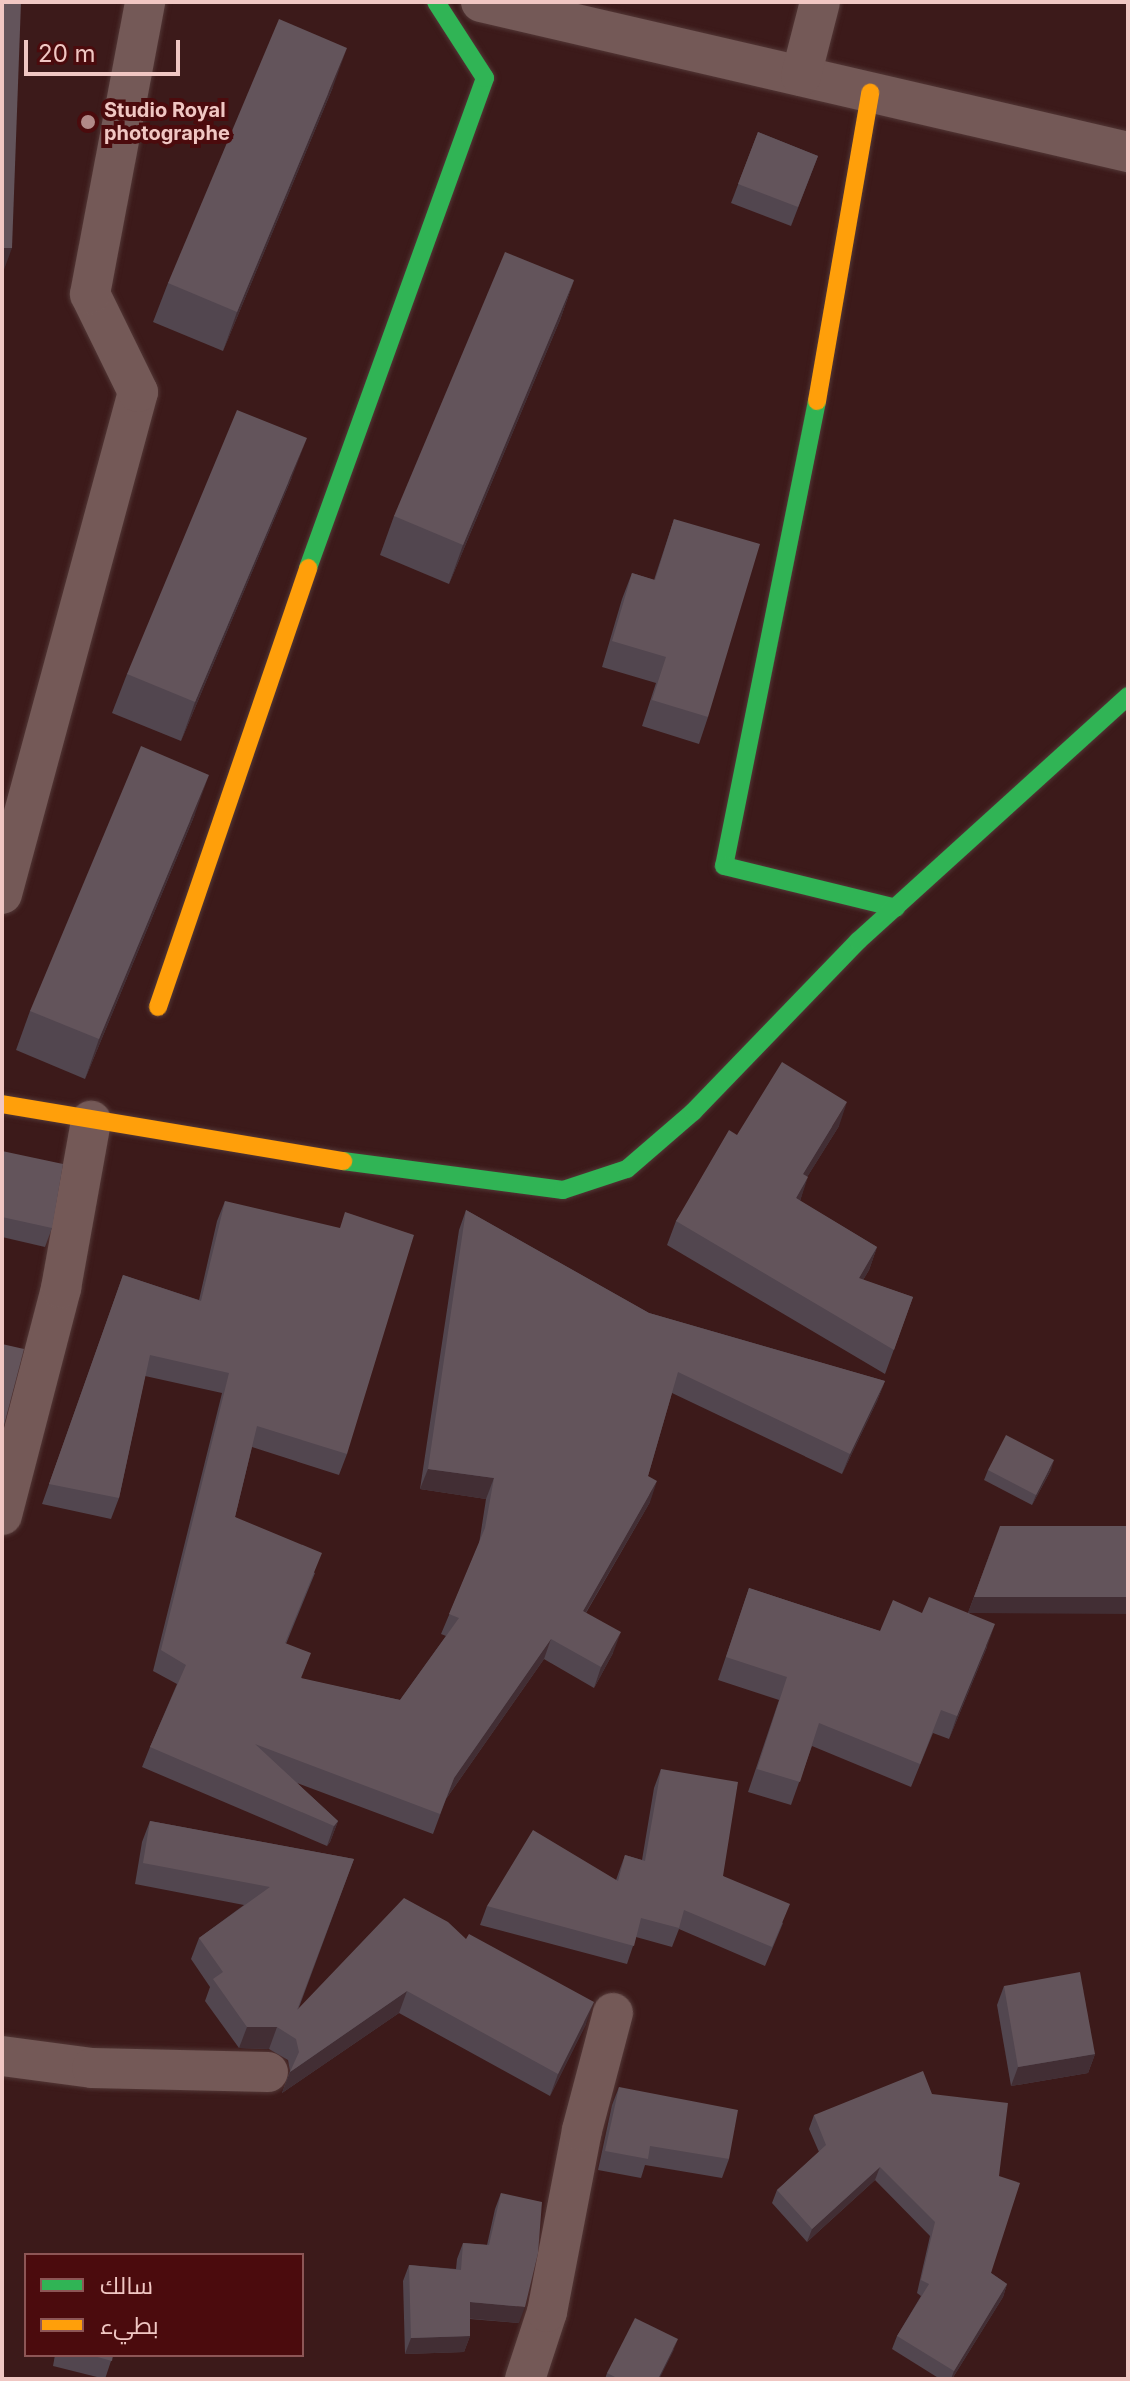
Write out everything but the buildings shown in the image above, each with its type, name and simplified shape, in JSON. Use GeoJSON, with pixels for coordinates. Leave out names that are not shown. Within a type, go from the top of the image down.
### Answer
{"type":"FeatureCollection","features":[{"type":"Feature","properties":{"kind":"street"},"geometry":{"type":"LineString","coordinates":[[2,894],[138,392],[90,294],[145,2]]}},
{"type":"Feature","properties":{"kind":"street"},"geometry":{"type":"LineString","coordinates":[[158,1007],[319,537],[485,78],[436,2]]}},
{"type":"Feature","properties":{"kind":"street"},"geometry":{"type":"LineString","coordinates":[[481,2],[1128,152]]}},
{"type":"Feature","properties":{"kind":"street"},"geometry":{"type":"LineString","coordinates":[[801,76],[820,2]]}},
{"type":"Feature","properties":{"kind":"street"},"geometry":{"type":"LineString","coordinates":[[870,93],[829,338],[724,866],[896,908]]}},
{"type":"Feature","properties":{"kind":"street"},"geometry":{"type":"LineString","coordinates":[[2,1104],[459,1180],[563,1190],[627,1169],[693,1112],[896,908],[1128,696]]}},
{"type":"Feature","properties":{"kind":"street"},"geometry":{"type":"LineString","coordinates":[[2,1515],[61,1288],[91,1121]]}},
{"type":"Feature","properties":{"kind":"street"},"geometry":{"type":"LineString","coordinates":[[525,2379],[547,2312],[582,2130],[613,2013]]}},
{"type":"Feature","properties":{"kind":"street"},"geometry":{"type":"LineString","coordinates":[[2,2056],[92,2068],[268,2072]]}},
{"type":"Feature","properties":{"kind":"traffic: fast"},"geometry":{"type":"LineString","coordinates":[[308,568],[485,78],[436,2]]}},
{"type":"Feature","properties":{"kind":"traffic: fast"},"geometry":{"type":"LineString","coordinates":[[817,401],[724,866],[896,908]]}},
{"type":"Feature","properties":{"kind":"traffic: fast"},"geometry":{"type":"LineString","coordinates":[[343,1161],[563,1190],[627,1169],[693,1112],[858,941],[1128,696]]}},
{"type":"Feature","properties":{"kind":"traffic: slow"},"geometry":{"type":"LineString","coordinates":[[817,401],[870,93]]}},
{"type":"Feature","properties":{"kind":"traffic: slow"},"geometry":{"type":"LineString","coordinates":[[158,1007],[308,568]]}},
{"type":"Feature","properties":{"kind":"traffic: slow"},"geometry":{"type":"LineString","coordinates":[[2,1104],[343,1161]]}},
{"type":"Feature","properties":{"kind":"place","name":"Studio Royal photographe"},"geometry":{"type":"Point","coordinates":[88,122]}}]}
